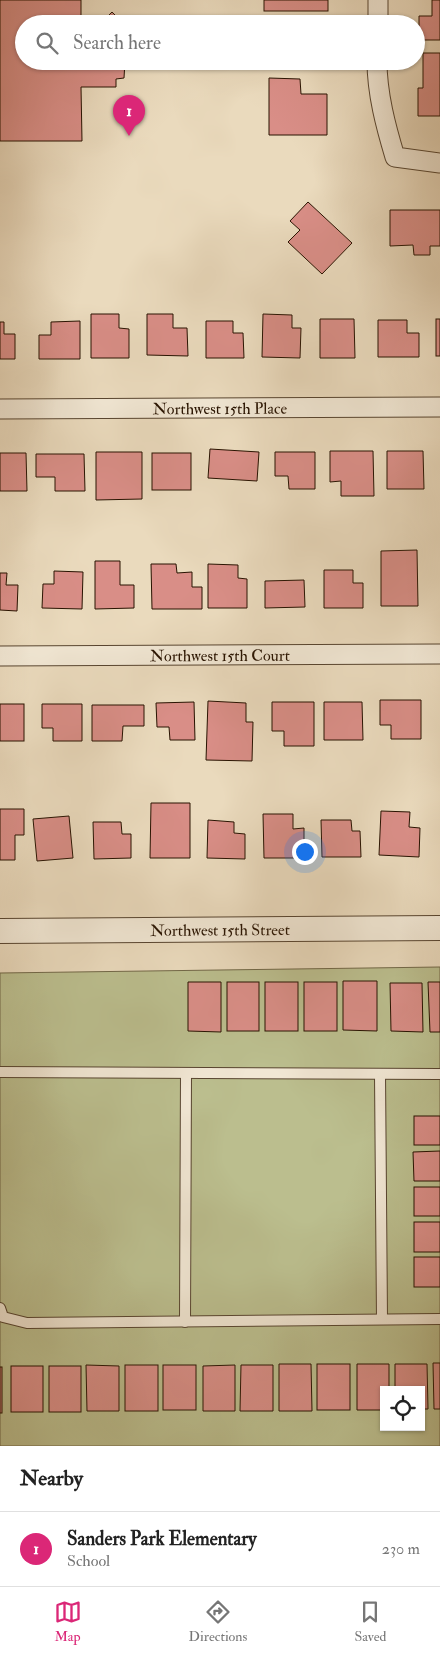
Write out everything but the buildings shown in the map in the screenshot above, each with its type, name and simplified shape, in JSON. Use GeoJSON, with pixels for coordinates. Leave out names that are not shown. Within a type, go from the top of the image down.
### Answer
{"type":"FeatureCollection","features":[{"type":"Feature","properties":{"kind":"street"},"geometry":{"type":"LineString","coordinates":[[378,0],[378,15]]}},
{"type":"Feature","properties":{"kind":"street"},"geometry":{"type":"LineString","coordinates":[[377,70],[386,123],[395,158],[440,163]]}},
{"type":"Feature","properties":{"kind":"street","name":"Northwest 15th Place"},"geometry":{"type":"LineString","coordinates":[[0,409],[440,407]]}},
{"type":"Feature","properties":{"kind":"street","name":"Northwest 15th Court"},"geometry":{"type":"LineString","coordinates":[[0,656],[440,654]]}},
{"type":"Feature","properties":{"kind":"street","name":"Northwest 15th Street"},"geometry":{"type":"LineString","coordinates":[[0,931],[440,928]]}},
{"type":"Feature","properties":{"kind":"lane"},"geometry":{"type":"LineString","coordinates":[[0,1072],[440,1074]]}},
{"type":"Feature","properties":{"kind":"lane"},"geometry":{"type":"LineString","coordinates":[[185,1322],[186,1073]]}},
{"type":"Feature","properties":{"kind":"lane"},"geometry":{"type":"LineString","coordinates":[[380,1074],[382,1320]]}},
{"type":"Feature","properties":{"kind":"lane"},"geometry":{"type":"LineString","coordinates":[[0,1308],[3,1317],[27,1323],[440,1319]]}},
{"type":"Feature","properties":{"kind":"green space"},"geometry":{"type":"Polygon","coordinates":[[[440,967],[440,1446],[0,1446],[0,973],[440,967]]]}},
{"type":"Feature","properties":{"kind":"place","name":"Sanders Park Elementary"},"geometry":{"type":"Point","coordinates":[129,136]}}]}
